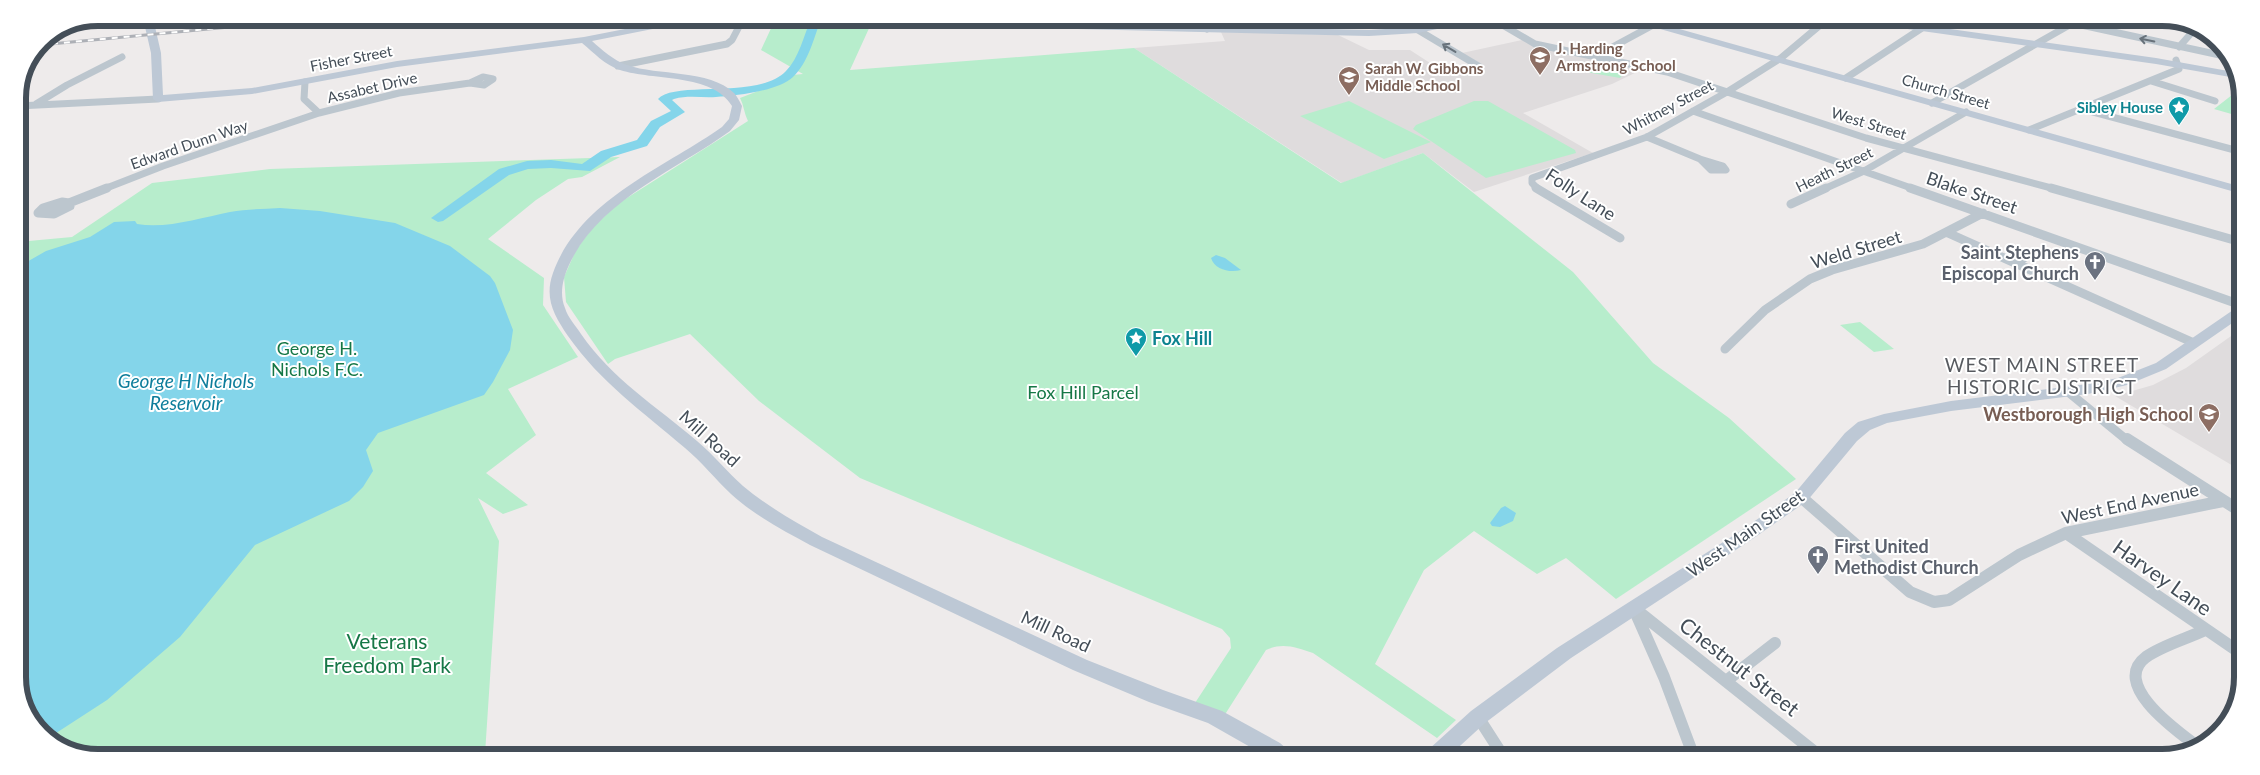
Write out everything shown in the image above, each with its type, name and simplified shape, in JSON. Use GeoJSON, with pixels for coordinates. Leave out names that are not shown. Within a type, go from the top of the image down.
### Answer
{"type":"FeatureCollection","features":[{"type":"Feature","properties":{"kind":"main road"},"geometry":{"type":"LineString","coordinates":[[150,26],[158,71],[158,99]]}},
{"type":"Feature","properties":{"kind":"main road","name":"Fisher Street"},"geometry":{"type":"LineString","coordinates":[[158,99],[234,94],[397,64],[584,40],[653,26]]}},
{"type":"Feature","properties":{"kind":"main road"},"geometry":{"type":"LineString","coordinates":[[1162,26],[1369,33],[1418,30],[1441,26]]}},
{"type":"Feature","properties":{"kind":"main road","name":"Church Street"},"geometry":{"type":"LineString","coordinates":[[1662,26],[2234,190]]}},
{"type":"Feature","properties":{"kind":"main road"},"geometry":{"type":"LineString","coordinates":[[1908,26],[2156,61],[2225,65]]}},
{"type":"Feature","properties":{"kind":"main road","name":"Mill Road"},"geometry":{"type":"LineString","coordinates":[[584,40],[618,66],[714,86],[726,91],[733,98],[737,106],[736,115],[726,129],[639,186],[605,212],[579,238],[565,261],[555,290],[558,308],[580,343],[602,372],[621,390],[693,446],[737,490],[782,521],[822,544],[1080,665],[1215,718],[1273,749]]}},
{"type":"Feature","properties":{"kind":"main road"},"geometry":{"type":"LineString","coordinates":[[2178,62],[2229,74]]}},
{"type":"Feature","properties":{"kind":"main road","name":"West Main Street"},"geometry":{"type":"LineString","coordinates":[[1443,749],[1478,717],[1564,653],[1745,536],[1801,497],[1856,431],[1873,422],[1981,402],[2106,385],[2137,377],[2161,366],[2234,316]]}},
{"type":"Feature","properties":{"kind":"street"},"geometry":{"type":"LineString","coordinates":[[618,66],[727,44],[732,40],[739,26]]}},
{"type":"Feature","properties":{"kind":"street"},"geometry":{"type":"LineString","coordinates":[[1203,26],[1207,29]]}},
{"type":"Feature","properties":{"kind":"street","name":"West Street"},"geometry":{"type":"LineString","coordinates":[[1504,26],[1535,44],[1667,72],[1903,148],[2150,215],[2234,240]]}},
{"type":"Feature","properties":{"kind":"street"},"geometry":{"type":"LineString","coordinates":[[1594,56],[1651,26]]}},
{"type":"Feature","properties":{"kind":"street","name":"Whitney Street"},"geometry":{"type":"LineString","coordinates":[[1536,176],[1647,137],[1727,92],[1779,59],[1818,26]]}},
{"type":"Feature","properties":{"kind":"street"},"geometry":{"type":"LineString","coordinates":[[1932,102],[2068,26]]}},
{"type":"Feature","properties":{"kind":"street"},"geometry":{"type":"LineString","coordinates":[[2087,26],[2219,55]]}},
{"type":"Feature","properties":{"kind":"street"},"geometry":{"type":"LineString","coordinates":[[1846,78],[1922,28]]}},
{"type":"Feature","properties":{"kind":"street"},"geometry":{"type":"LineString","coordinates":[[1418,30],[1480,67]]}},
{"type":"Feature","properties":{"kind":"street"},"geometry":{"type":"LineString","coordinates":[[2179,47],[2191,33]]}},
{"type":"Feature","properties":{"kind":"street"},"geometry":{"type":"LineString","coordinates":[[36,105],[67,85],[122,56]]}},
{"type":"Feature","properties":{"kind":"street"},"geometry":{"type":"LineString","coordinates":[[2029,130],[2179,69],[2178,62]]}},
{"type":"Feature","properties":{"kind":"street"},"geometry":{"type":"LineString","coordinates":[[2151,81],[2215,101]]}},
{"type":"Feature","properties":{"kind":"street","name":"Assabet Drive"},"geometry":{"type":"LineString","coordinates":[[305,82],[304,99],[319,114],[399,93],[470,83]]}},
{"type":"Feature","properties":{"kind":"street","name":"Fisher Street"},"geometry":{"type":"LineString","coordinates":[[26,106],[158,99]]}},
{"type":"Feature","properties":{"kind":"street"},"geometry":{"type":"LineString","coordinates":[[2082,109],[2234,150]]}},
{"type":"Feature","properties":{"kind":"street","name":"Blake Street"},"geometry":{"type":"LineString","coordinates":[[1693,111],[2234,303]]}},
{"type":"Feature","properties":{"kind":"street","name":"Heath Street"},"geometry":{"type":"LineString","coordinates":[[1791,204],[1823,192],[1864,171],[1966,112]]}},
{"type":"Feature","properties":{"kind":"street","name":"Edward Dunn Way"},"geometry":{"type":"LineString","coordinates":[[69,203],[163,166],[319,114]]}},
{"type":"Feature","properties":{"kind":"street"},"geometry":{"type":"LineString","coordinates":[[1647,137],[1700,159]]}},
{"type":"Feature","properties":{"kind":"street","name":"Folly Lane"},"geometry":{"type":"LineString","coordinates":[[1536,176],[1531,180],[1536,188],[1620,238]]}},
{"type":"Feature","properties":{"kind":"street","name":"Weld Street"},"geometry":{"type":"LineString","coordinates":[[1725,348],[1740,331],[1759,315],[1811,278],[1856,263],[1901,252],[1948,234],[1983,213]]}},
{"type":"Feature","properties":{"kind":"street"},"geometry":{"type":"LineString","coordinates":[[1948,234],[2194,342]]}},
{"type":"Feature","properties":{"kind":"street"},"geometry":{"type":"LineString","coordinates":[[2016,263],[2027,256],[2025,255]]}},
{"type":"Feature","properties":{"kind":"street"},"geometry":{"type":"LineString","coordinates":[[2067,391],[2128,441],[2234,508]]}},
{"type":"Feature","properties":{"kind":"street","name":"West End Avenue"},"geometry":{"type":"LineString","coordinates":[[1801,497],[1910,592],[1934,602],[1948,600],[2019,555],[2066,533],[2222,501]]}},
{"type":"Feature","properties":{"kind":"street","name":"Harvey Lane"},"geometry":{"type":"LineString","coordinates":[[2066,533],[2234,649]]}},
{"type":"Feature","properties":{"kind":"street"},"geometry":{"type":"LineString","coordinates":[[1634,608],[1664,677],[1691,749]]}},
{"type":"Feature","properties":{"kind":"street","name":"Chestnut Street"},"geometry":{"type":"LineString","coordinates":[[1634,608],[1811,749]]}},
{"type":"Feature","properties":{"kind":"street"},"geometry":{"type":"LineString","coordinates":[[2192,742],[2156,712],[2138,688],[2135,671],[2144,659],[2205,630]]}},
{"type":"Feature","properties":{"kind":"street"},"geometry":{"type":"LineString","coordinates":[[1726,681],[1775,643]]}},
{"type":"Feature","properties":{"kind":"street"},"geometry":{"type":"LineString","coordinates":[[1478,717],[1499,749]]}},
{"type":"Feature","properties":{"kind":"shaded area","name":"Sarah W. Gibbons Middle School"},"geometry":{"type":"Polygon","coordinates":[[[1221,32],[1338,35],[1369,50],[1410,50],[1447,74],[1481,64],[1462,53],[1522,40],[1533,46],[1641,70],[1612,84],[1523,113],[1593,153],[1474,192],[1423,153],[1342,183],[1134,48],[1225,41],[1221,32]]]}},
{"type":"Feature","properties":{"kind":"shaded area","name":"Westborough High School"},"geometry":{"type":"Polygon","coordinates":[[[2234,334],[2234,466],[2115,396],[2153,385],[2186,368],[2234,334]]]}},
{"type":"Feature","properties":{"kind":"green space","name":"Fox Hill Parcel"},"geometry":{"type":"Polygon","coordinates":[[[772,26],[870,26],[850,70],[1134,48],[1341,183],[1423,153],[1573,272],[1653,363],[1729,418],[1796,479],[1616,599],[1566,558],[1537,574],[1474,531],[1424,570],[1375,664],[1456,720],[1437,738],[1313,653],[1284,646],[1266,650],[1224,716],[1195,703],[1231,648],[1230,638],[1222,629],[860,478],[759,401],[690,334],[615,359],[608,364],[566,302],[564,277],[576,250],[593,227],[619,203],[748,121],[740,98],[787,80],[792,75],[803,74],[761,50],[772,26]]]}},
{"type":"Feature","properties":{"kind":"green space"},"geometry":{"type":"Polygon","coordinates":[[[1593,61],[1627,69],[1620,78],[1586,72],[1593,61]]]}},
{"type":"Feature","properties":{"kind":"green space"},"geometry":{"type":"Polygon","coordinates":[[[2232,95],[2234,95],[2234,115],[2214,109],[2232,95]]]}},
{"type":"Feature","properties":{"kind":"green space"},"geometry":{"type":"Polygon","coordinates":[[[1349,101],[1431,142],[1384,159],[1300,116],[1349,101]]]}},
{"type":"Feature","properties":{"kind":"green space"},"geometry":{"type":"Polygon","coordinates":[[[1474,101],[1488,101],[1575,150],[1576,153],[1486,178],[1413,129],[1416,125],[1474,101]]]}},
{"type":"Feature","properties":{"kind":"green space","name":"George H. Nichols F.C."},"geometry":{"type":"Polygon","coordinates":[[[620,157],[582,177],[568,179],[536,200],[488,239],[544,278],[543,305],[578,357],[508,389],[536,435],[486,473],[528,505],[503,514],[478,498],[499,541],[485,749],[99,749],[75,745],[62,739],[47,728],[32,704],[26,681],[26,241],[72,237],[152,183],[270,169],[620,157]]]}},
{"type":"Feature","properties":{"kind":"green space"},"geometry":{"type":"Polygon","coordinates":[[[1860,322],[1894,349],[1874,352],[1840,325],[1860,322]]]}},
{"type":"Feature","properties":{"kind":"water","name":"George H Nichols Reservoir"},"geometry":{"type":"Polygon","coordinates":[[[280,208],[320,211],[395,223],[450,246],[490,276],[495,283],[513,330],[510,350],[484,395],[378,433],[366,450],[373,471],[363,487],[349,501],[255,545],[180,637],[107,700],[55,734],[47,728],[36,713],[26,681],[26,262],[46,251],[90,237],[114,222],[135,221],[137,224],[160,225],[255,209],[280,208]]]}},
{"type":"Feature","properties":{"kind":"water"},"geometry":{"type":"Polygon","coordinates":[[[1216,255],[1225,258],[1241,270],[1228,271],[1219,268],[1211,258],[1216,255]]]}},
{"type":"Feature","properties":{"kind":"water"},"geometry":{"type":"Polygon","coordinates":[[[1505,506],[1516,513],[1513,521],[1500,527],[1492,526],[1490,523],[1501,508],[1505,506]]]}},
{"type":"Feature","properties":{"kind":"waterway"},"geometry":{"type":"LineString","coordinates":[[438,218],[504,172],[527,165],[551,164],[585,168],[606,154],[642,143],[655,124],[679,112],[664,99],[670,96],[739,91],[764,86],[784,78],[790,74],[798,61],[813,26]]}},
{"type":"Feature","properties":{"kind":"railway"},"geometry":{"type":"LineString","coordinates":[[51,44],[239,26]]}},
{"type":"Feature","properties":{"kind":"place","name":"J. Harding Armstrong School"},"geometry":{"type":"Point","coordinates":[1540,76]}},
{"type":"Feature","properties":{"kind":"place","name":"Sarah W. Gibbons Middle School"},"geometry":{"type":"Point","coordinates":[1349,96]}},
{"type":"Feature","properties":{"kind":"place","name":"Sibley House"},"geometry":{"type":"Point","coordinates":[2179,126]}},
{"type":"Feature","properties":{"kind":"place","name":"Saint Stephens Episcopal Church"},"geometry":{"type":"Point","coordinates":[2095,281]}},
{"type":"Feature","properties":{"kind":"place","name":"Fox Hill"},"geometry":{"type":"Point","coordinates":[1136,357]}},
{"type":"Feature","properties":{"kind":"place","name":"Westborough High School"},"geometry":{"type":"Point","coordinates":[2209,433]}},
{"type":"Feature","properties":{"kind":"place","name":"First United Methodist Church"},"geometry":{"type":"Point","coordinates":[1818,575]}},
{"type":"Feature","properties":{"kind":"district","name":"WEST MAIN STREET HISTORIC DISTRICT"},"geometry":{"type":"Point","coordinates":[2042,375]}},
{"type":"Feature","properties":{"kind":"park label","name":"Veterans Freedom Park"},"geometry":{"type":"Point","coordinates":[387,652]}}]}
